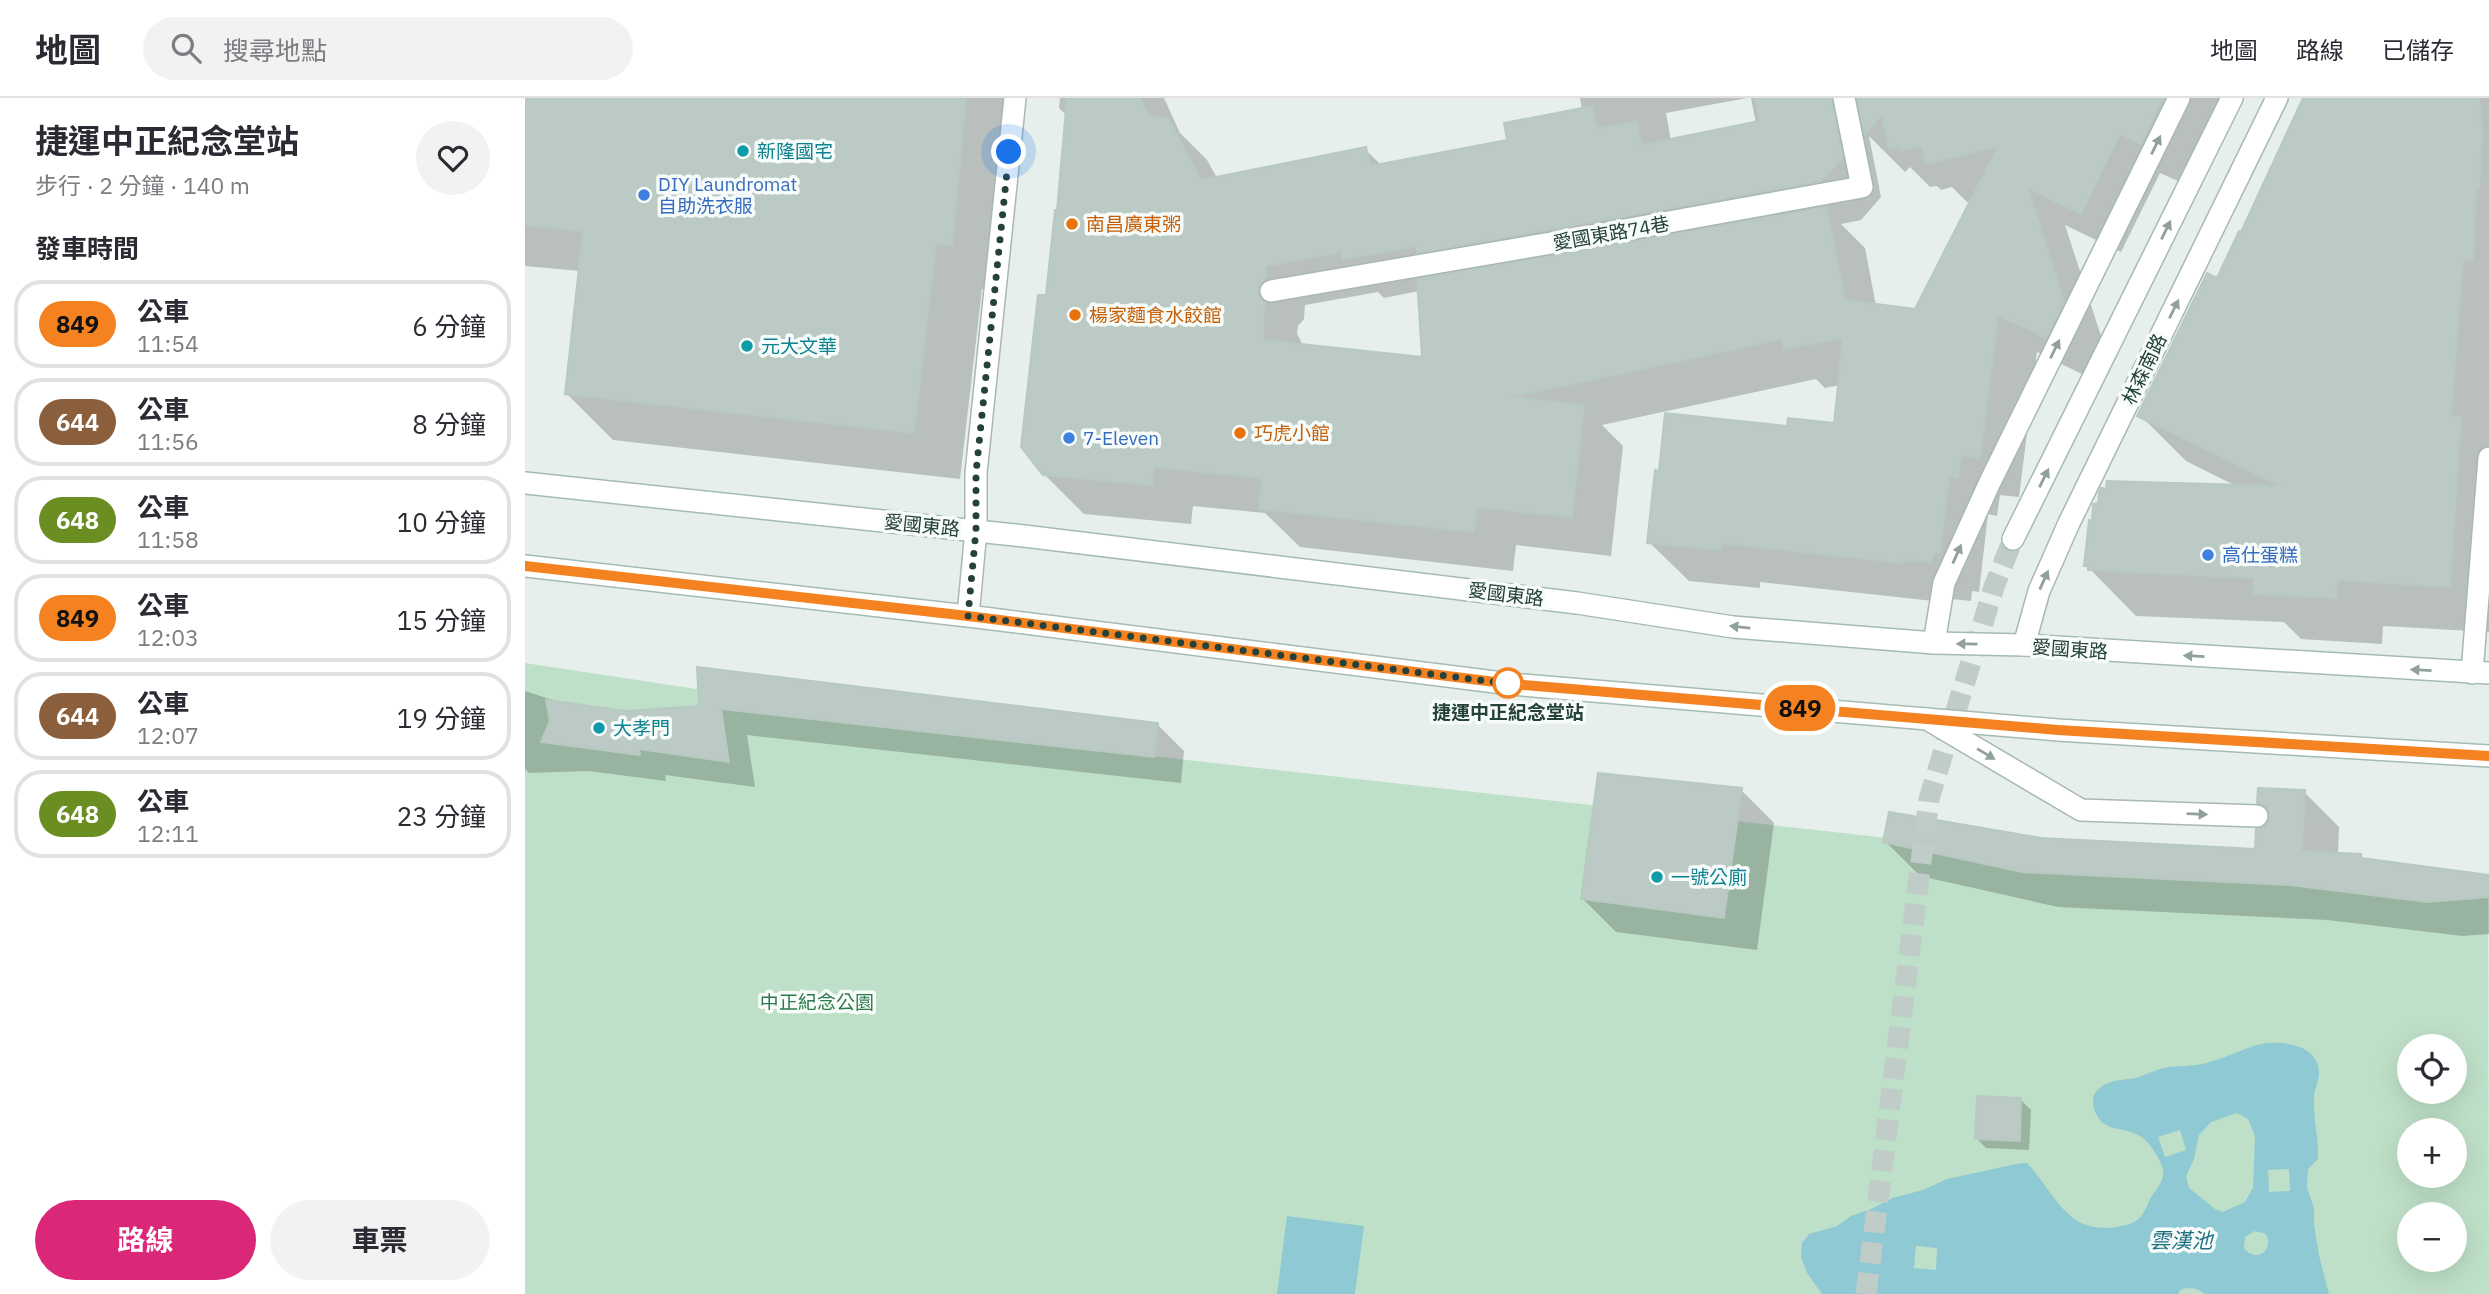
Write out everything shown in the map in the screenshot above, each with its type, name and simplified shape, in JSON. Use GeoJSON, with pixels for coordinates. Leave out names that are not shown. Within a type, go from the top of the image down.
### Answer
{"type":"FeatureCollection","features":[{"type":"Feature","properties":{"kind":"street"},"geometry":{"type":"LineString","coordinates":[[968,616],[976,530],[976,473],[1015,98]]}},
{"type":"Feature","properties":{"kind":"street","name":"愛國東路74巷"},"geometry":{"type":"LineString","coordinates":[[1271,291],[1862,187],[1843,98]]}},
{"type":"Feature","properties":{"kind":"street"},"geometry":{"type":"LineString","coordinates":[[1934,643],[1944,583],[1990,482],[2179,98]]}},
{"type":"Feature","properties":{"kind":"street"},"geometry":{"type":"LineString","coordinates":[[2013,539],[2232,98]]}},
{"type":"Feature","properties":{"kind":"street","name":"林森南路"},"geometry":{"type":"LineString","coordinates":[[2024,645],[2039,592],[2069,523],[2277,98]]}},
{"type":"Feature","properties":{"kind":"street"},"geometry":{"type":"LineString","coordinates":[[2481,673],[2489,458]]}},
{"type":"Feature","properties":{"kind":"street","name":"愛國東路"},"geometry":{"type":"LineString","coordinates":[[525,483],[976,530],[1577,603],[1733,627],[1934,643],[2024,645],[2481,673]]}},
{"type":"Feature","properties":{"kind":"street"},"geometry":{"type":"LineString","coordinates":[[525,566],[968,616],[1511,684],[2058,730],[2489,756]]}},
{"type":"Feature","properties":{"kind":"street"},"geometry":{"type":"LineString","coordinates":[[1927,719],[2081,810],[2257,816]]}},
{"type":"Feature","properties":{"kind":"green space","name":"中正紀念公園"},"geometry":{"type":"Polygon","coordinates":[[[525,663],[1106,751],[2445,900],[2488,897],[2489,1294],[525,1294],[525,663]]]}},
{"type":"Feature","properties":{"kind":"water","name":"雲漢池"},"geometry":{"type":"Polygon","coordinates":[[[2274,1043],[2299,1047],[2307,1050],[2317,1062],[2319,1074],[2314,1106],[2318,1159],[2308,1169],[2307,1187],[2314,1208],[2319,1255],[2329,1294],[2205,1294],[2190,1288],[2180,1290],[2178,1294],[1822,1294],[1807,1273],[1801,1257],[1802,1243],[1809,1234],[1837,1226],[1851,1216],[1892,1198],[1923,1190],[1947,1179],[2016,1164],[2027,1163],[2057,1202],[2078,1221],[2106,1228],[2136,1221],[2159,1186],[2163,1168],[2143,1138],[2101,1122],[2094,1108],[2095,1093],[2110,1082],[2139,1077],[2164,1068],[2206,1063],[2258,1045],[2274,1043]],[[2237,1113],[2211,1122],[2199,1135],[2194,1159],[2186,1176],[2189,1188],[2215,1209],[2223,1212],[2245,1202],[2253,1188],[2255,1136],[2248,1119],[2237,1113]],[[2180,1130],[2158,1137],[2165,1157],[2186,1150],[2180,1130]],[[2289,1169],[2268,1170],[2269,1192],[2290,1191],[2289,1169]],[[2255,1231],[2245,1237],[2244,1248],[2254,1255],[2263,1253],[2268,1246],[2266,1234],[2255,1231]],[[1916,1246],[1914,1268],[1936,1270],[1937,1248],[1916,1246]]]}},
{"type":"Feature","properties":{"kind":"water"},"geometry":{"type":"Polygon","coordinates":[[[1287,1216],[1364,1226],[1355,1294],[1277,1294],[1287,1216]]]}},
{"type":"Feature","properties":{"kind":"building"},"geometry":{"type":"Polygon","coordinates":[[[525,98],[966,98],[952,245],[936,243],[914,433],[565,394],[583,231],[525,225],[525,98]]]}},
{"type":"Feature","properties":{"kind":"building"},"geometry":{"type":"Polygon","coordinates":[[[1067,98],[1140,98],[1150,117],[1168,118],[1201,180],[1366,147],[1370,166],[1507,140],[1504,123],[1593,106],[1597,128],[1637,122],[1641,145],[1759,121],[1755,98],[1831,98],[1843,157],[1821,181],[1417,253],[1417,246],[1343,259],[1341,252],[1266,266],[1266,279],[1259,286],[1258,293],[1264,302],[1263,340],[1422,357],[1417,279],[1826,207],[1845,300],[1915,309],[1998,146],[1926,164],[1922,146],[1900,151],[1899,146],[1889,149],[1882,115],[1865,134],[1857,98],[2163,98],[2141,144],[2120,134],[2081,214],[2028,188],[2064,302],[2046,338],[1998,315],[1980,458],[1961,456],[1958,478],[1949,476],[1940,553],[1933,553],[1932,562],[1903,560],[1903,563],[1722,543],[1721,550],[1647,543],[1665,413],[1787,426],[1788,418],[1834,423],[1843,338],[1784,349],[1782,339],[1511,397],[1584,405],[1572,517],[1477,507],[1474,532],[1259,509],[1262,478],[1154,467],[1152,485],[1043,475],[1021,447],[1038,295],[1046,295],[1067,98]]]}},
{"type":"Feature","properties":{"kind":"building"},"geometry":{"type":"Polygon","coordinates":[[[2303,98],[2479,98],[2482,133],[2473,260],[2463,260],[2451,416],[2461,417],[2450,587],[2338,580],[2336,598],[2253,594],[2254,578],[2088,570],[2088,566],[2084,566],[2089,520],[2092,521],[2093,504],[2098,503],[2099,492],[2101,488],[2106,489],[2107,481],[2281,486],[2137,416],[2207,273],[2217,278],[2303,98]]]}},
{"type":"Feature","properties":{"kind":"building"},"geometry":{"type":"Polygon","coordinates":[[[697,667],[1158,723],[1154,757],[721,709],[729,762],[639,749],[640,755],[541,742],[550,721],[546,700],[626,711],[699,706],[697,667]]]}},
{"type":"Feature","properties":{"kind":"building"},"geometry":{"type":"Polygon","coordinates":[[[1598,773],[1742,788],[1724,918],[1581,899],[1598,773]]]}},
{"type":"Feature","properties":{"kind":"building"},"geometry":{"type":"Polygon","coordinates":[[[2258,788],[2305,790],[2302,851],[2361,854],[2361,858],[2489,875],[2489,897],[2427,902],[2290,885],[2022,872],[1883,842],[1889,812],[2042,838],[2255,849],[2256,829],[2264,827],[2270,817],[2268,809],[2257,803],[2258,788]]]}},
{"type":"Feature","properties":{"kind":"building"},"geometry":{"type":"Polygon","coordinates":[[[1977,1096],[2021,1098],[2020,1141],[1975,1139],[1977,1096]]]}},
{"type":"Feature","properties":{"kind":"tunnel"},"geometry":{"type":"LineString","coordinates":[[1866,1294],[1929,799],[1994,587],[2013,539]]}},
{"type":"Feature","properties":{"kind":"bus line","name":"849"},"geometry":{"type":"LineString","coordinates":[[525,566],[968,616],[1511,684],[2058,730],[2489,756]]}},
{"type":"Feature","properties":{"kind":"place","name":"新隆國宅"},"geometry":{"type":"Point","coordinates":[743,151]}},
{"type":"Feature","properties":{"kind":"place","name":"DIY Laundromat 自助洗衣服"},"geometry":{"type":"Point","coordinates":[644,195]}},
{"type":"Feature","properties":{"kind":"place","name":"南昌廣東粥"},"geometry":{"type":"Point","coordinates":[1072,224]}},
{"type":"Feature","properties":{"kind":"place","name":"楊家麵食水餃館"},"geometry":{"type":"Point","coordinates":[1075,315]}},
{"type":"Feature","properties":{"kind":"place","name":"元大文華"},"geometry":{"type":"Point","coordinates":[747,346]}},
{"type":"Feature","properties":{"kind":"place","name":"巧虎小館"},"geometry":{"type":"Point","coordinates":[1240,433]}},
{"type":"Feature","properties":{"kind":"place","name":"7-Eleven"},"geometry":{"type":"Point","coordinates":[1069,438]}},
{"type":"Feature","properties":{"kind":"place","name":"高仕蛋糕"},"geometry":{"type":"Point","coordinates":[2208,555]}},
{"type":"Feature","properties":{"kind":"place","name":"捷運中正紀念堂站"},"geometry":{"type":"Point","coordinates":[1508,683]}},
{"type":"Feature","properties":{"kind":"place","name":"大孝門"},"geometry":{"type":"Point","coordinates":[599,728]}},
{"type":"Feature","properties":{"kind":"place","name":"一號公廁"},"geometry":{"type":"Point","coordinates":[1657,877]}},
{"type":"Feature","properties":{"kind":"route"},"geometry":{"type":"LineString","coordinates":[[1009,152],[976,473],[976,530],[968,616],[1511,684],[1508,683]]}}]}
